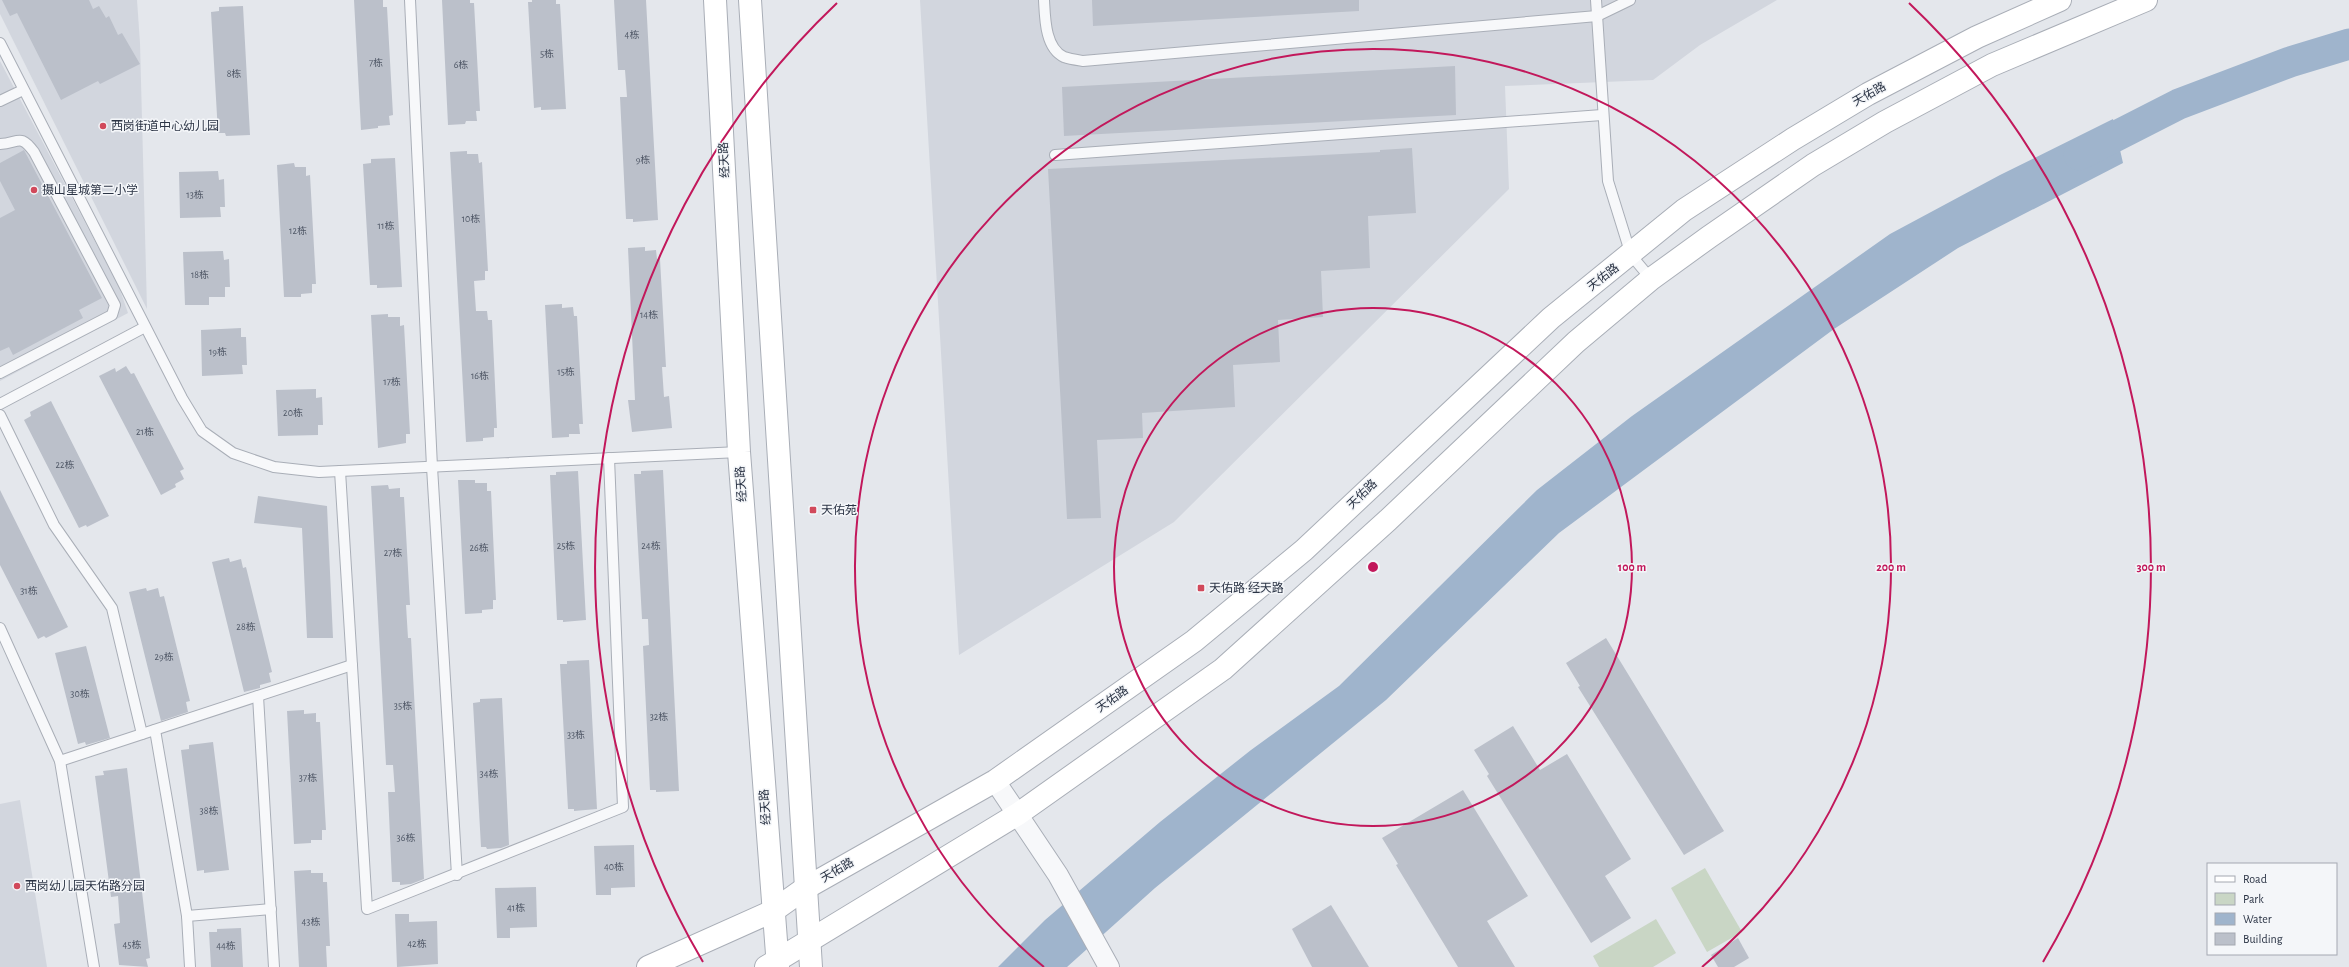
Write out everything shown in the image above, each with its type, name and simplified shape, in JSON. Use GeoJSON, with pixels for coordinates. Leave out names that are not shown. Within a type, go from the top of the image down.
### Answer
{"type":"FeatureCollection","features":[{"type":"Feature","properties":{"kind":"main road","name":"经天路"},"geometry":{"type":"LineString","coordinates":[[715,0],[738,452],[773,911],[774,965]]}},
{"type":"Feature","properties":{"kind":"main road"},"geometry":{"type":"LineString","coordinates":[[750,0],[804,889],[811,967]]}},
{"type":"Feature","properties":{"kind":"main road","name":"天佑路"},"geometry":{"type":"LineString","coordinates":[[648,967],[773,911],[804,889],[995,781],[1194,641],[1304,550],[1551,318],[1631,255],[1684,210],[1793,139],[1862,97],[1976,37],[2060,0]]}},
{"type":"Feature","properties":{"kind":"main road"},"geometry":{"type":"LineString","coordinates":[[774,965],[808,942],[1018,814],[1223,669],[1388,520],[1576,342],[1651,279],[1813,165],[1885,122],[1992,65],[2146,0]]}},
{"type":"Feature","properties":{"kind":"street"},"geometry":{"type":"LineString","coordinates":[[995,781],[1058,875],[1109,966]]}},
{"type":"Feature","properties":{"kind":"lane"},"geometry":{"type":"LineString","coordinates":[[410,0],[432,467],[457,875]]}},
{"type":"Feature","properties":{"kind":"lane"},"geometry":{"type":"LineString","coordinates":[[1044,0],[1045,25],[1053,47],[1064,57],[1083,61],[1597,16],[1630,0]]}},
{"type":"Feature","properties":{"kind":"lane"},"geometry":{"type":"LineString","coordinates":[[1596,0],[1602,115],[1608,181],[1631,255],[1651,279]]}},
{"type":"Feature","properties":{"kind":"lane"},"geometry":{"type":"LineString","coordinates":[[0,43],[182,398],[202,431],[233,453],[274,467],[319,472],[738,452]]}},
{"type":"Feature","properties":{"kind":"lane"},"geometry":{"type":"LineString","coordinates":[[0,101],[23,90]]}},
{"type":"Feature","properties":{"kind":"lane"},"geometry":{"type":"LineString","coordinates":[[1055,155],[1602,115]]}},
{"type":"Feature","properties":{"kind":"lane"},"geometry":{"type":"LineString","coordinates":[[0,144],[21,139],[27,142],[34,152],[115,305],[112,315],[0,373]]}},
{"type":"Feature","properties":{"kind":"lane"},"geometry":{"type":"LineString","coordinates":[[0,404],[145,328]]}},
{"type":"Feature","properties":{"kind":"lane"},"geometry":{"type":"LineString","coordinates":[[0,415],[54,526],[112,608],[142,734]]}},
{"type":"Feature","properties":{"kind":"lane"},"geometry":{"type":"LineString","coordinates":[[340,471],[367,909],[457,875],[623,807],[609,458]]}},
{"type":"Feature","properties":{"kind":"lane"},"geometry":{"type":"LineString","coordinates":[[0,628],[60,761],[94,967]]}},
{"type":"Feature","properties":{"kind":"lane"},"geometry":{"type":"LineString","coordinates":[[60,761],[352,665]]}},
{"type":"Feature","properties":{"kind":"lane"},"geometry":{"type":"LineString","coordinates":[[258,696],[274,967]]}},
{"type":"Feature","properties":{"kind":"lane"},"geometry":{"type":"LineString","coordinates":[[155,730],[187,916],[190,967]]}},
{"type":"Feature","properties":{"kind":"lane"},"geometry":{"type":"LineString","coordinates":[[187,916],[271,909]]}},
{"type":"Feature","properties":{"kind":"shaded area"},"geometry":{"type":"Polygon","coordinates":[[[0,0],[137,0],[140,43],[147,309],[0,14],[0,0]]]}},
{"type":"Feature","properties":{"kind":"shaded area"},"geometry":{"type":"Polygon","coordinates":[[[920,0],[1777,0],[1700,45],[1653,80],[1505,86],[1509,189],[1174,522],[959,655],[920,0]]]}},
{"type":"Feature","properties":{"kind":"shaded area","name":"摄山星城第二小学"},"geometry":{"type":"Polygon","coordinates":[[[0,61],[119,287],[128,313],[0,381],[0,61]]]}},
{"type":"Feature","properties":{"kind":"shaded area","name":"西岗幼儿园天佑路分园"},"geometry":{"type":"Polygon","coordinates":[[[20,800],[47,967],[0,967],[0,804],[20,800]]]}},
{"type":"Feature","properties":{"kind":"green space"},"geometry":{"type":"Polygon","coordinates":[[[1705,868],[1742,932],[1707,952],[1671,888],[1705,868]]]}},
{"type":"Feature","properties":{"kind":"green space"},"geometry":{"type":"Polygon","coordinates":[[[1656,919],[1676,953],[1653,967],[1599,967],[1593,956],[1656,919]]]}},
{"type":"Feature","properties":{"kind":"water"},"geometry":{"type":"Polygon","coordinates":[[[2113,119],[2123,163],[1958,248],[1834,329],[1559,533],[1386,700],[1155,888],[1067,967],[998,967],[1045,920],[1160,822],[1251,750],[1339,686],[1537,490],[1632,416],[1890,234],[2000,175],[2113,119]]]}},
{"type":"Feature","properties":{"kind":"building"},"geometry":{"type":"Polygon","coordinates":[[[2,0],[89,0],[93,9],[99,6],[106,18],[109,16],[118,35],[122,33],[140,64],[100,84],[98,81],[61,100],[17,13],[10,16],[2,0]]]}},
{"type":"Feature","properties":{"kind":"building"},"geometry":{"type":"Polygon","coordinates":[[[354,0],[383,0],[383,7],[387,7],[393,115],[389,116],[390,125],[378,126],[378,128],[361,130],[354,0]]]}},
{"type":"Feature","properties":{"kind":"building"},"geometry":{"type":"Polygon","coordinates":[[[442,0],[470,0],[470,3],[474,3],[480,111],[476,111],[477,121],[466,121],[465,124],[448,125],[442,0]]]}},
{"type":"Feature","properties":{"kind":"building"},"geometry":{"type":"Polygon","coordinates":[[[532,0],[556,0],[556,4],[560,4],[566,109],[541,110],[541,107],[534,108],[528,2],[532,2],[532,0]]]}},
{"type":"Feature","properties":{"kind":"building"},"geometry":{"type":"Polygon","coordinates":[[[614,0],[646,0],[658,220],[633,222],[633,219],[626,219],[620,97],[627,97],[625,70],[618,70],[614,0]]]}},
{"type":"Feature","properties":{"kind":"building"},"geometry":{"type":"Polygon","coordinates":[[[1092,0],[1359,0],[1359,11],[1093,26],[1092,0]]]}},
{"type":"Feature","properties":{"kind":"building"},"geometry":{"type":"Polygon","coordinates":[[[243,6],[250,135],[226,136],[225,133],[218,133],[211,12],[219,11],[219,7],[243,6]]]}},
{"type":"Feature","properties":{"kind":"building"},"geometry":{"type":"Polygon","coordinates":[[[1455,66],[1456,115],[1064,136],[1062,87],[1455,66]]]}},
{"type":"Feature","properties":{"kind":"building"},"geometry":{"type":"Polygon","coordinates":[[[1412,148],[1416,213],[1368,216],[1370,268],[1321,271],[1323,317],[1278,320],[1280,362],[1233,365],[1235,407],[1142,413],[1143,438],[1097,440],[1101,518],[1067,519],[1048,169],[1380,152],[1380,150],[1412,148]]]}},
{"type":"Feature","properties":{"kind":"building"},"geometry":{"type":"Polygon","coordinates":[[[24,150],[102,298],[79,310],[83,318],[13,355],[9,347],[0,351],[0,218],[15,210],[0,181],[0,163],[24,150]]]}},
{"type":"Feature","properties":{"kind":"building"},"geometry":{"type":"Polygon","coordinates":[[[467,151],[467,154],[478,154],[479,163],[482,162],[488,271],[485,271],[485,280],[474,281],[476,311],[487,311],[488,320],[492,320],[497,428],[494,428],[494,437],[483,438],[483,441],[466,442],[450,152],[467,151]]]}},
{"type":"Feature","properties":{"kind":"building"},"geometry":{"type":"Polygon","coordinates":[[[395,158],[402,287],[377,288],[377,285],[370,285],[363,164],[371,163],[371,159],[395,158]]]}},
{"type":"Feature","properties":{"kind":"building"},"geometry":{"type":"Polygon","coordinates":[[[294,163],[295,167],[306,167],[306,176],[310,175],[316,284],[312,284],[312,293],[301,294],[301,297],[284,297],[277,165],[294,163]]]}},
{"type":"Feature","properties":{"kind":"building"},"geometry":{"type":"Polygon","coordinates":[[[218,171],[219,180],[224,179],[225,207],[220,207],[221,217],[180,218],[179,172],[218,171]]]}},
{"type":"Feature","properties":{"kind":"building"},"geometry":{"type":"Polygon","coordinates":[[[645,247],[645,251],[656,250],[657,259],[660,259],[666,367],[662,367],[664,397],[669,396],[672,428],[632,432],[628,400],[635,400],[628,248],[645,247]]]}},
{"type":"Feature","properties":{"kind":"building"},"geometry":{"type":"Polygon","coordinates":[[[223,251],[224,260],[229,259],[230,287],[225,287],[225,297],[209,297],[209,305],[185,305],[183,252],[223,251]]]}},
{"type":"Feature","properties":{"kind":"building"},"geometry":{"type":"Polygon","coordinates":[[[562,304],[562,308],[573,307],[574,316],[577,316],[583,424],[579,424],[580,434],[569,434],[569,437],[552,438],[545,305],[562,304]]]}},
{"type":"Feature","properties":{"kind":"building"},"geometry":{"type":"Polygon","coordinates":[[[388,314],[388,317],[400,317],[400,326],[404,325],[410,434],[406,434],[406,443],[378,448],[371,315],[388,314]]]}},
{"type":"Feature","properties":{"kind":"building"},"geometry":{"type":"Polygon","coordinates":[[[241,328],[241,337],[246,337],[247,365],[242,365],[243,374],[202,376],[201,330],[241,328]]]}},
{"type":"Feature","properties":{"kind":"building"},"geometry":{"type":"Polygon","coordinates":[[[126,366],[131,374],[134,373],[184,469],[180,471],[184,479],[175,484],[176,487],[161,495],[99,376],[115,368],[116,372],[126,366]]]}},
{"type":"Feature","properties":{"kind":"building"},"geometry":{"type":"Polygon","coordinates":[[[316,389],[316,398],[322,397],[323,425],[318,425],[318,435],[278,436],[276,390],[316,389]]]}},
{"type":"Feature","properties":{"kind":"building"},"geometry":{"type":"Polygon","coordinates":[[[51,401],[109,516],[87,527],[86,525],[79,528],[24,420],[31,416],[30,412],[51,401]]]}},
{"type":"Feature","properties":{"kind":"building"},"geometry":{"type":"Polygon","coordinates":[[[663,470],[679,791],[656,792],[656,790],[650,790],[643,646],[649,645],[648,619],[642,619],[634,474],[641,474],[641,471],[663,470]]]}},
{"type":"Feature","properties":{"kind":"building"},"geometry":{"type":"Polygon","coordinates":[[[578,471],[586,620],[563,622],[563,620],[557,620],[550,475],[556,475],[556,472],[578,471]]]}},
{"type":"Feature","properties":{"kind":"building"},"geometry":{"type":"Polygon","coordinates":[[[458,480],[475,480],[475,483],[487,483],[487,491],[491,491],[496,600],[493,600],[493,609],[482,610],[482,613],[465,614],[458,480]]]}},
{"type":"Feature","properties":{"kind":"building"},"geometry":{"type":"Polygon","coordinates":[[[388,485],[389,489],[400,488],[400,497],[404,497],[410,605],[406,605],[408,638],[411,638],[424,879],[411,884],[400,885],[400,882],[392,882],[388,792],[395,792],[393,765],[386,765],[371,486],[388,485]]]}},
{"type":"Feature","properties":{"kind":"building"},"geometry":{"type":"Polygon","coordinates":[[[0,490],[68,627],[46,638],[44,636],[38,639],[0,565],[0,490]]]}},
{"type":"Feature","properties":{"kind":"building"},"geometry":{"type":"Polygon","coordinates":[[[258,496],[327,506],[333,638],[307,638],[302,528],[254,523],[258,496]]]}},
{"type":"Feature","properties":{"kind":"building"},"geometry":{"type":"Polygon","coordinates":[[[229,558],[230,562],[241,559],[243,568],[246,567],[272,672],[269,673],[271,682],[260,685],[260,688],[244,692],[212,562],[229,558]]]}},
{"type":"Feature","properties":{"kind":"building"},"geometry":{"type":"Polygon","coordinates":[[[146,588],[147,591],[158,588],[160,597],[164,596],[190,701],[186,702],[188,712],[161,721],[129,592],[146,588]]]}},
{"type":"Feature","properties":{"kind":"building"},"geometry":{"type":"Polygon","coordinates":[[[1606,638],[1724,831],[1684,855],[1578,687],[1580,686],[1566,663],[1606,638]]]}},
{"type":"Feature","properties":{"kind":"building"},"geometry":{"type":"Polygon","coordinates":[[[86,646],[110,738],[86,745],[85,742],[78,744],[55,653],[86,646]]]}},
{"type":"Feature","properties":{"kind":"building"},"geometry":{"type":"Polygon","coordinates":[[[589,660],[597,809],[574,811],[574,809],[568,809],[560,664],[567,664],[567,661],[589,660]]]}},
{"type":"Feature","properties":{"kind":"building"},"geometry":{"type":"Polygon","coordinates":[[[502,698],[509,845],[501,848],[487,849],[486,847],[481,847],[473,703],[480,702],[480,699],[502,698]]]}},
{"type":"Feature","properties":{"kind":"building"},"geometry":{"type":"Polygon","coordinates":[[[304,710],[304,714],[316,713],[316,722],[320,722],[326,830],[322,830],[322,840],[311,840],[311,843],[294,844],[287,711],[304,710]]]}},
{"type":"Feature","properties":{"kind":"building"},"geometry":{"type":"Polygon","coordinates":[[[1513,726],[1540,770],[1567,754],[1631,859],[1605,876],[1631,918],[1591,943],[1487,776],[1489,774],[1474,750],[1513,726]]]}},
{"type":"Feature","properties":{"kind":"building"},"geometry":{"type":"Polygon","coordinates":[[[213,742],[229,870],[204,873],[204,870],[197,871],[181,750],[189,749],[189,745],[213,742]]]}},
{"type":"Feature","properties":{"kind":"building"},"geometry":{"type":"Polygon","coordinates":[[[127,768],[150,958],[146,959],[148,967],[119,965],[114,924],[120,923],[118,896],[111,897],[95,776],[104,775],[103,771],[127,768]]]}},
{"type":"Feature","properties":{"kind":"building"},"geometry":{"type":"Polygon","coordinates":[[[1463,790],[1528,896],[1487,921],[1515,967],[1458,967],[1396,865],[1398,864],[1382,838],[1463,790]]]}},
{"type":"Feature","properties":{"kind":"building"},"geometry":{"type":"Polygon","coordinates":[[[634,845],[635,887],[611,888],[611,895],[596,895],[594,846],[634,845]]]}},
{"type":"Feature","properties":{"kind":"building"},"geometry":{"type":"Polygon","coordinates":[[[311,870],[311,873],[323,873],[323,882],[327,882],[330,946],[326,946],[327,967],[299,967],[294,871],[311,870]]]}},
{"type":"Feature","properties":{"kind":"building"},"geometry":{"type":"Polygon","coordinates":[[[536,887],[537,927],[510,928],[510,938],[497,938],[495,888],[536,887]]]}},
{"type":"Feature","properties":{"kind":"building"},"geometry":{"type":"Polygon","coordinates":[[[1331,905],[1369,967],[1312,967],[1292,929],[1331,905]]]}},
{"type":"Feature","properties":{"kind":"building"},"geometry":{"type":"Polygon","coordinates":[[[395,914],[409,914],[409,922],[437,921],[438,964],[397,967],[395,914]]]}},
{"type":"Feature","properties":{"kind":"building"},"geometry":{"type":"Polygon","coordinates":[[[241,928],[243,967],[211,967],[209,932],[217,932],[217,929],[241,928]]]}},
{"type":"Feature","properties":{"kind":"building"},"geometry":{"type":"Polygon","coordinates":[[[1738,938],[1749,958],[1734,967],[1718,967],[1711,955],[1738,938]]]}},
{"type":"Feature","properties":{"kind":"waterway"},"geometry":{"type":"LineString","coordinates":[[2079,155],[2179,104],[2290,62],[2349,44]]}},
{"type":"Feature","properties":{"kind":"place","name":"西岗街道中心幼儿园"},"geometry":{"type":"Point","coordinates":[103,126]}},
{"type":"Feature","properties":{"kind":"place","name":"摄山星城第二小学"},"geometry":{"type":"Point","coordinates":[34,190]}},
{"type":"Feature","properties":{"kind":"place","name":"天佑苑"},"geometry":{"type":"Point","coordinates":[813,510]}},
{"type":"Feature","properties":{"kind":"place","name":"天佑路·经天路"},"geometry":{"type":"Point","coordinates":[1201,588]}},
{"type":"Feature","properties":{"kind":"place","name":"西岗幼儿园天佑路分园"},"geometry":{"type":"Point","coordinates":[17,886]}}]}
